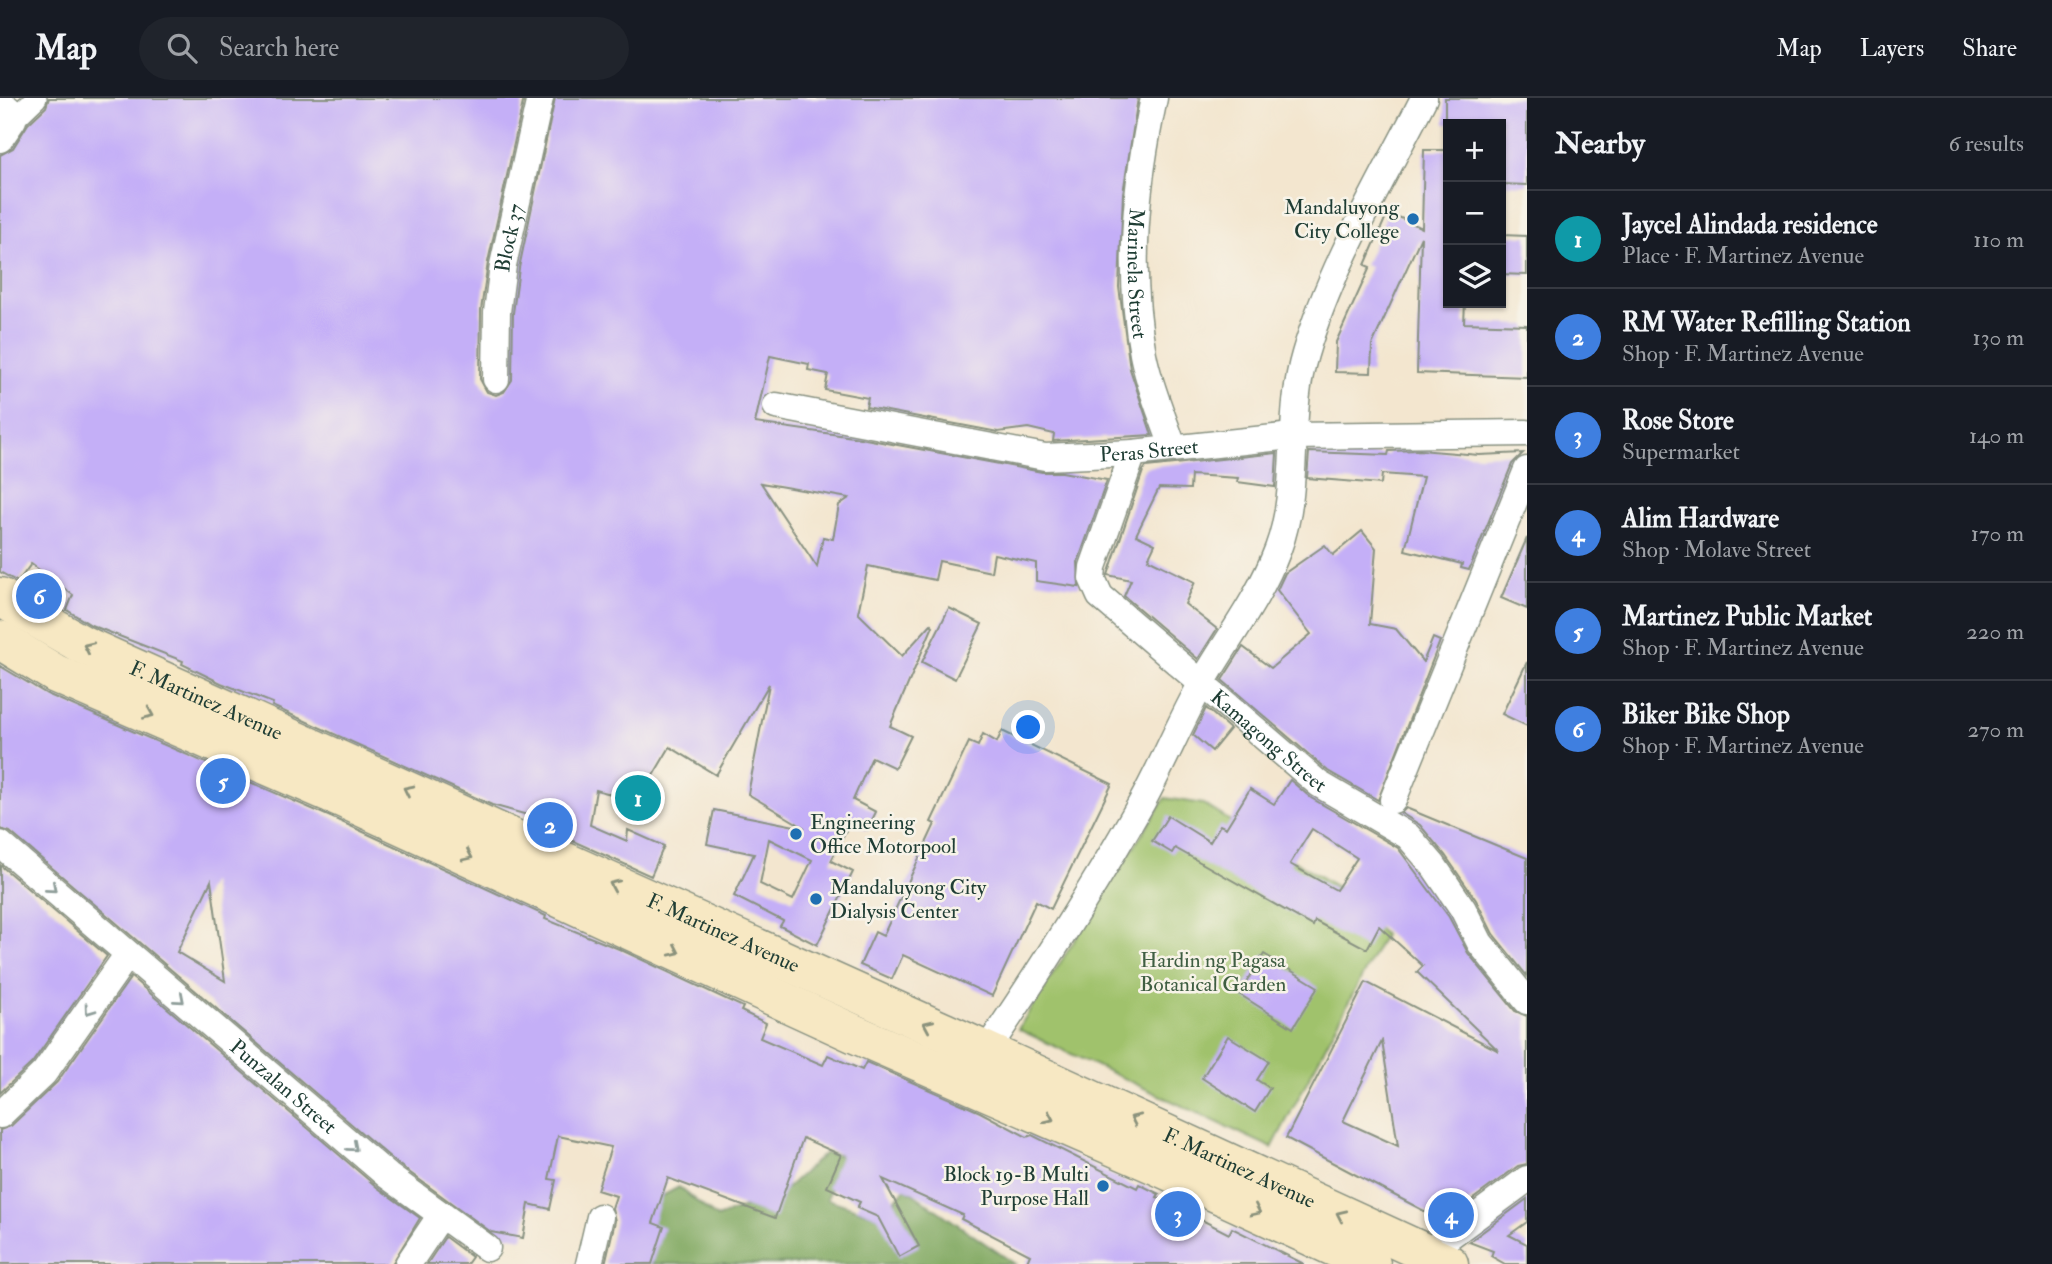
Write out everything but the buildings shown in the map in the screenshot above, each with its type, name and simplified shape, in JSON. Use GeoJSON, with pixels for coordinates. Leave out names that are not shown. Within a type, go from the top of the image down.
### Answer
{"type":"FeatureCollection","features":[{"type":"Feature","properties":{"kind":"main road","name":"F. Martinez Avenue"},"geometry":{"type":"LineString","coordinates":[[0,597],[81,644],[992,1066],[1419,1257]]}},
{"type":"Feature","properties":{"kind":"main road","name":"F. Martinez Avenue"},"geometry":{"type":"LineString","coordinates":[[0,640],[56,674],[342,798],[853,1033],[992,1066],[1371,1264]]}},
{"type":"Feature","properties":{"kind":"street"},"geometry":{"type":"LineString","coordinates":[[4,120],[36,98]]}},
{"type":"Feature","properties":{"kind":"street","name":"Block 37"},"geometry":{"type":"LineString","coordinates":[[496,379],[497,312],[503,265],[540,98]]}},
{"type":"Feature","properties":{"kind":"street","name":"Marinela Street"},"geometry":{"type":"LineString","coordinates":[[1154,98],[1134,232],[1136,308],[1143,357],[1173,447]]}},
{"type":"Feature","properties":{"kind":"street"},"geometry":{"type":"LineString","coordinates":[[992,1066],[1079,907],[1142,801],[1202,683],[1264,584],[1279,545],[1288,503],[1292,436],[1305,355],[1334,276],[1424,98]]}},
{"type":"Feature","properties":{"kind":"street","name":"Peras Street"},"geometry":{"type":"LineString","coordinates":[[776,406],[1045,457],[1133,453],[1292,436],[1527,433]]}},
{"type":"Feature","properties":{"kind":"street","name":"Kamagong Street"},"geometry":{"type":"LineString","coordinates":[[1133,453],[1093,567],[1096,589],[1100,596],[1274,749],[1319,784],[1408,836],[1455,898],[1480,943],[1527,1001]]}},
{"type":"Feature","properties":{"kind":"street"},"geometry":{"type":"LineString","coordinates":[[1393,800],[1527,470]]}},
{"type":"Feature","properties":{"kind":"street","name":"Punzalan Street"},"geometry":{"type":"LineString","coordinates":[[0,844],[388,1177],[487,1248]]}},
{"type":"Feature","properties":{"kind":"street"},"geometry":{"type":"LineString","coordinates":[[0,1115],[44,1073],[128,954]]}},
{"type":"Feature","properties":{"kind":"street"},"geometry":{"type":"LineString","coordinates":[[1419,1257],[1527,1179]]}},
{"type":"Feature","properties":{"kind":"street"},"geometry":{"type":"LineString","coordinates":[[408,1264],[441,1215]]}},
{"type":"Feature","properties":{"kind":"street"},"geometry":{"type":"LineString","coordinates":[[589,1264],[600,1217]]}},
{"type":"Feature","properties":{"kind":"green space","name":"Hardin ng Pagasa Botanical Garden"},"geometry":{"type":"Polygon","coordinates":[[[1165,798],[1203,804],[1340,889],[1384,935],[1272,1148],[1018,1029],[1165,798]]]}},
{"type":"Feature","properties":{"kind":"green space"},"geometry":{"type":"Polygon","coordinates":[[[825,1153],[844,1156],[827,1199],[881,1217],[905,1188],[1015,1264],[623,1264],[660,1197],[679,1187],[717,1218],[782,1192],[825,1153]]]}},
{"type":"Feature","properties":{"kind":"place","name":"Mandaluyong City College"},"geometry":{"type":"Point","coordinates":[1413,219]}},
{"type":"Feature","properties":{"kind":"place","name":"Biker Bike Shop"},"geometry":{"type":"Point","coordinates":[39,596]}},
{"type":"Feature","properties":{"kind":"place","name":"Martinez Public Market"},"geometry":{"type":"Point","coordinates":[223,781]}},
{"type":"Feature","properties":{"kind":"place","name":"Jaycel Alindada residence"},"geometry":{"type":"Point","coordinates":[638,798]}},
{"type":"Feature","properties":{"kind":"place","name":"RM Water Refilling Station"},"geometry":{"type":"Point","coordinates":[550,825]}},
{"type":"Feature","properties":{"kind":"place","name":"Engineering Office Motorpool"},"geometry":{"type":"Point","coordinates":[796,834]}},
{"type":"Feature","properties":{"kind":"place","name":"Mandaluyong City Dialysis Center"},"geometry":{"type":"Point","coordinates":[816,899]}},
{"type":"Feature","properties":{"kind":"place","name":"Block 19-B Multi Purpose Hall"},"geometry":{"type":"Point","coordinates":[1103,1186]}},
{"type":"Feature","properties":{"kind":"place","name":"Rose Store"},"geometry":{"type":"Point","coordinates":[1178,1214]}},
{"type":"Feature","properties":{"kind":"place","name":"Alim Hardware"},"geometry":{"type":"Point","coordinates":[1451,1215]}}]}
